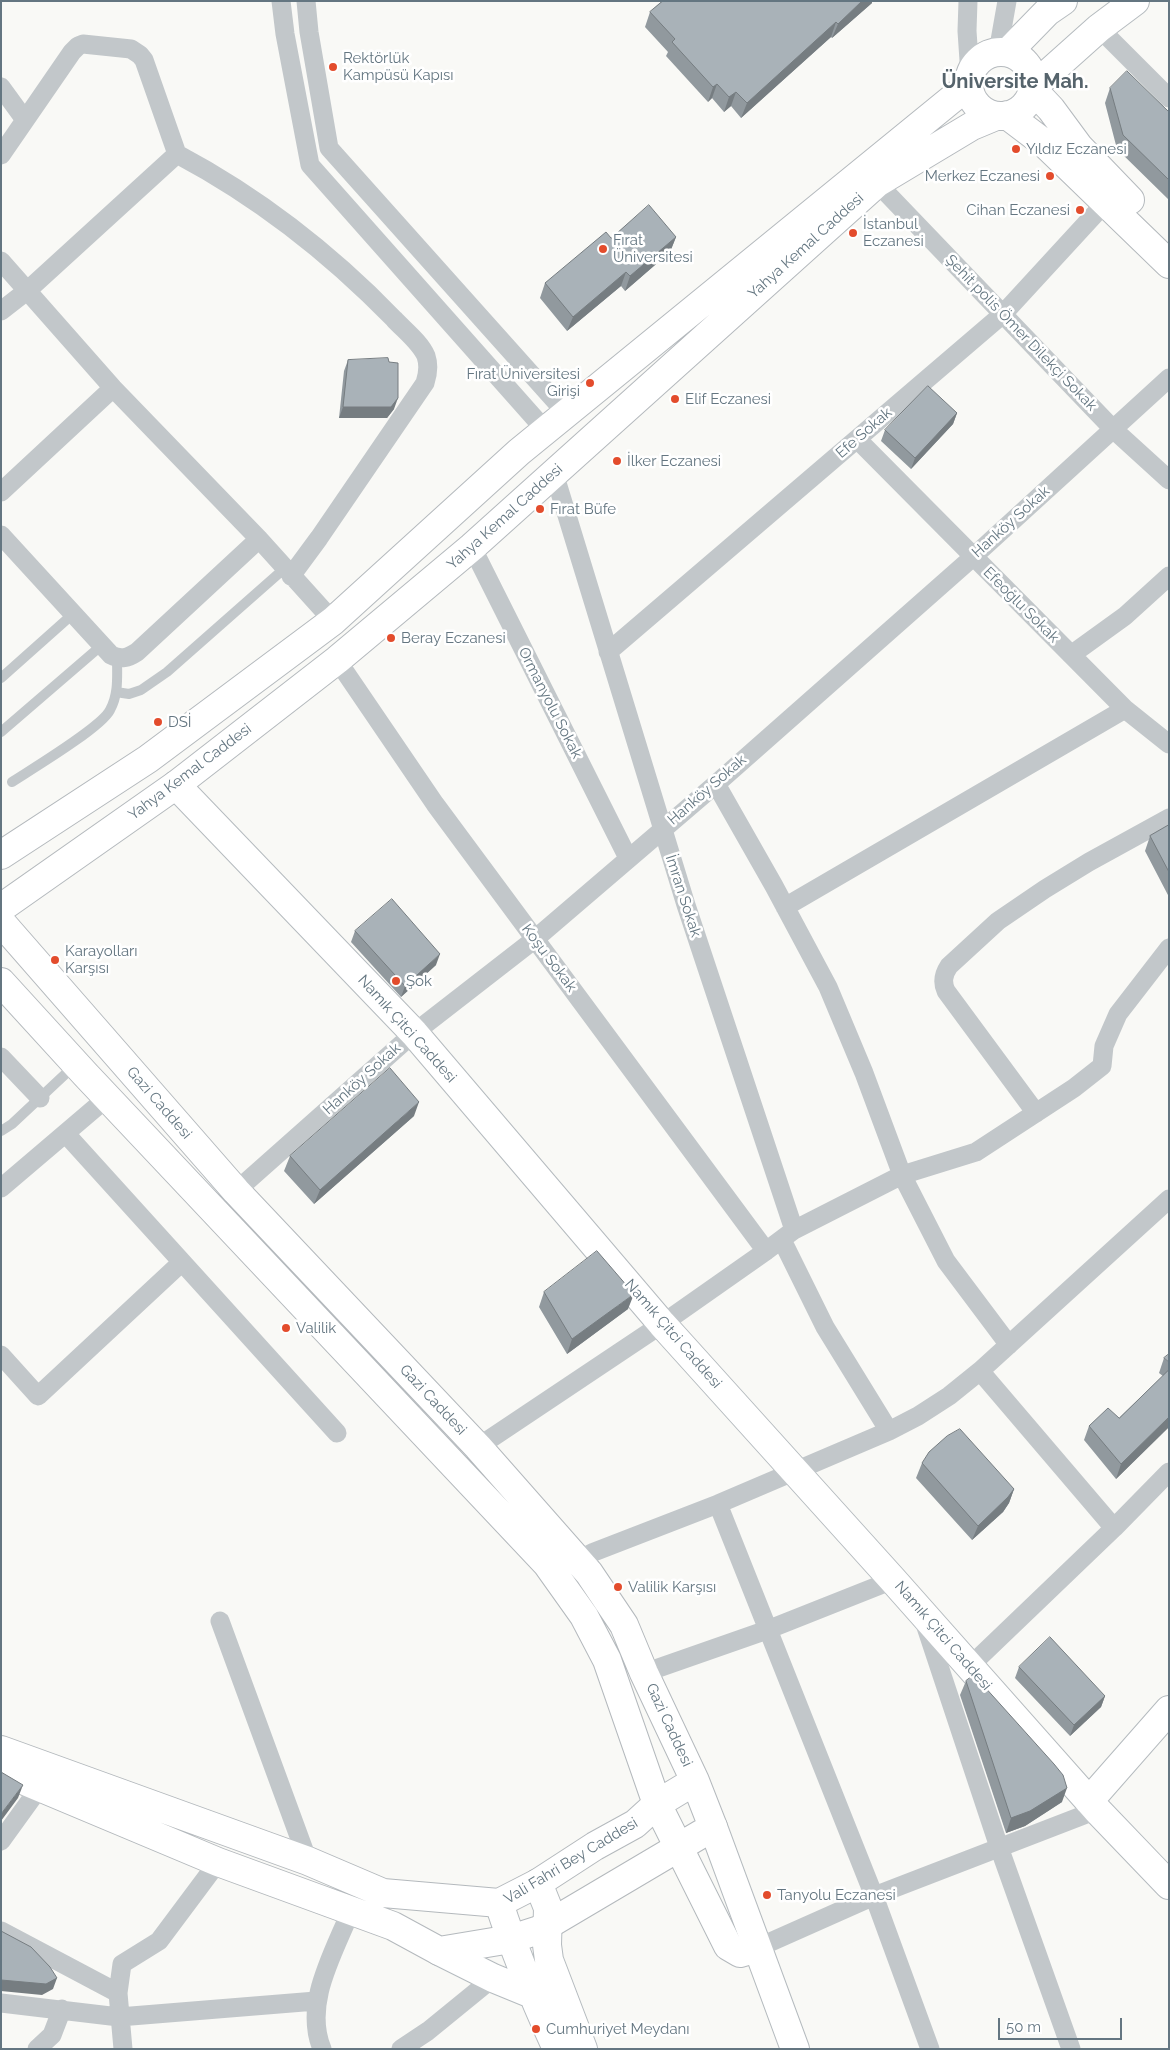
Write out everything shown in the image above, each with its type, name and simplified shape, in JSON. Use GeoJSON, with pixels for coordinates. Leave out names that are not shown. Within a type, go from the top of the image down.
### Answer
{"type":"FeatureCollection","features":[{"type":"Feature","properties":{"kind":"main road"},"geometry":{"type":"LineString","coordinates":[[1003,52],[1047,12],[1063,1]]}},
{"type":"Feature","properties":{"kind":"main road"},"geometry":{"type":"LineString","coordinates":[[1002,116],[1016,112],[1025,106],[1033,89],[1099,28],[1135,1]]}},
{"type":"Feature","properties":{"kind":"main road"},"geometry":{"type":"LineString","coordinates":[[1169,241],[1079,147],[1051,109],[1033,89],[1030,69],[1024,61],[1003,52],[989,54],[981,59],[970,80],[975,102],[988,113],[1002,116],[1044,143],[1169,264]]}},
{"type":"Feature","properties":{"kind":"main road","name":"Yahya Kemal Caddesi"},"geometry":{"type":"LineString","coordinates":[[1,855],[148,759],[333,622],[519,452],[970,80]]}},
{"type":"Feature","properties":{"kind":"main road","name":"Yahya Kemal Caddesi"},"geometry":{"type":"LineString","coordinates":[[1,908],[176,785],[337,660],[472,547],[877,183],[972,126],[1002,116]]}},
{"type":"Feature","properties":{"kind":"main road","name":"Namık Çitci Caddesi"},"geometry":{"type":"LineString","coordinates":[[176,785],[414,1033],[662,1324],[893,1580],[1093,1806],[1169,1885]]}},
{"type":"Feature","properties":{"kind":"main road","name":"Gazi Caddesi"},"geometry":{"type":"LineString","coordinates":[[1,922],[236,1191],[478,1447],[589,1573],[624,1625],[644,1673],[695,1781],[794,2049]]}},
{"type":"Feature","properties":{"kind":"main road","name":"Gazi Caddesi"},"geometry":{"type":"LineString","coordinates":[[1,982],[547,1564],[584,1616],[607,1660],[657,1804],[728,1946],[740,1954],[757,1948]]}},
{"type":"Feature","properties":{"kind":"main road"},"geometry":{"type":"LineString","coordinates":[[1093,1806],[1169,1710]]}},
{"type":"Feature","properties":{"kind":"main road"},"geometry":{"type":"LineString","coordinates":[[1,1750],[308,1861],[383,1893],[499,1903]]}},
{"type":"Feature","properties":{"kind":"main road"},"geometry":{"type":"LineString","coordinates":[[1,1771],[218,1862],[393,1926],[493,1978],[532,1994]]}},
{"type":"Feature","properties":{"kind":"main road","name":"Vali Fahri Bey Caddesi"},"geometry":{"type":"LineString","coordinates":[[557,2049],[532,1994],[499,1903],[538,1883],[595,1846],[635,1824],[657,1804],[695,1781]]}},
{"type":"Feature","properties":{"kind":"main road"},"geometry":{"type":"LineString","coordinates":[[439,1951],[511,1939],[549,1924],[713,1827]]}},
{"type":"Feature","properties":{"kind":"main road"},"geometry":{"type":"LineString","coordinates":[[538,1883],[548,1908],[547,1945],[549,1960],[583,2049]]}},
{"type":"Feature","properties":{"kind":"street"},"geometry":{"type":"LineString","coordinates":[[281,1],[285,34],[310,165],[556,422]]}},
{"type":"Feature","properties":{"kind":"street"},"geometry":{"type":"LineString","coordinates":[[306,1],[309,32],[329,148],[556,422]]}},
{"type":"Feature","properties":{"kind":"street"},"geometry":{"type":"LineString","coordinates":[[968,1],[967,31],[970,80]]}},
{"type":"Feature","properties":{"kind":"street"},"geometry":{"type":"LineString","coordinates":[[1003,52],[1007,1]]}},
{"type":"Feature","properties":{"kind":"street"},"geometry":{"type":"LineString","coordinates":[[1099,28],[1169,98]]}},
{"type":"Feature","properties":{"kind":"street"},"geometry":{"type":"LineString","coordinates":[[1,155],[78,46],[83,44],[131,49],[144,60],[177,154],[236,187],[310,242],[384,309],[419,346],[426,357],[428,370],[425,382],[319,538],[288,572]]}},
{"type":"Feature","properties":{"kind":"street"},"geometry":{"type":"LineString","coordinates":[[1,87],[25,120]]}},
{"type":"Feature","properties":{"kind":"street"},"geometry":{"type":"LineString","coordinates":[[1,311],[28,290],[177,154]]}},
{"type":"Feature","properties":{"kind":"street","name":"Şehit polis Ömer Dilekçi Sokak"},"geometry":{"type":"LineString","coordinates":[[877,183],[1114,429],[1169,480]]}},
{"type":"Feature","properties":{"kind":"street","name":"Efe Sokak"},"geometry":{"type":"LineString","coordinates":[[608,652],[1003,314],[1106,202]]}},
{"type":"Feature","properties":{"kind":"street"},"geometry":{"type":"LineString","coordinates":[[1,261],[113,388],[259,539],[333,622]]}},
{"type":"Feature","properties":{"kind":"street","name":"Hanköy Sokak"},"geometry":{"type":"LineString","coordinates":[[236,1191],[414,1033],[535,939],[716,784],[973,556],[1169,378]]}},
{"type":"Feature","properties":{"kind":"street"},"geometry":{"type":"LineString","coordinates":[[1,492],[113,388]]}},
{"type":"Feature","properties":{"kind":"street","name":"Efeoğlu Sokak"},"geometry":{"type":"LineString","coordinates":[[857,439],[1125,709],[1169,744]]}},
{"type":"Feature","properties":{"kind":"street","name":"İmran Sokak"},"geometry":{"type":"LineString","coordinates":[[554,473],[788,1235],[825,1327],[889,1431]]}},
{"type":"Feature","properties":{"kind":"street"},"geometry":{"type":"LineString","coordinates":[[1,535],[111,654],[117,658],[125,658],[137,652],[259,539]]}},
{"type":"Feature","properties":{"kind":"street","name":"Ormanyolu Sokak"},"geometry":{"type":"LineString","coordinates":[[472,547],[628,858]]}},
{"type":"Feature","properties":{"kind":"street"},"geometry":{"type":"LineString","coordinates":[[1071,655],[1125,616],[1169,576]]}},
{"type":"Feature","properties":{"kind":"street","name":"Koşu Sokak"},"geometry":{"type":"LineString","coordinates":[[337,660],[435,804],[766,1251]]}},
{"type":"Feature","properties":{"kind":"street"},"geometry":{"type":"LineString","coordinates":[[785,908],[1125,709]]}},
{"type":"Feature","properties":{"kind":"street"},"geometry":{"type":"LineString","coordinates":[[716,784],[828,987],[864,1073],[902,1175],[946,1261],[1009,1346]]}},
{"type":"Feature","properties":{"kind":"street"},"geometry":{"type":"LineString","coordinates":[[1036,1113],[946,992],[943,979],[945,972],[949,966],[998,921],[1089,862],[1169,818]]}},
{"type":"Feature","properties":{"kind":"street"},"geometry":{"type":"LineString","coordinates":[[478,1447],[662,1324],[788,1235],[902,1175],[976,1152],[1074,1088],[1102,1066],[1104,1046],[1118,1014],[1169,948]]}},
{"type":"Feature","properties":{"kind":"street"},"geometry":{"type":"LineString","coordinates":[[1,1057],[40,1098]]}},
{"type":"Feature","properties":{"kind":"street"},"geometry":{"type":"LineString","coordinates":[[1,1188],[108,1097]]}},
{"type":"Feature","properties":{"kind":"street"},"geometry":{"type":"LineString","coordinates":[[66,1134],[337,1433]]}},
{"type":"Feature","properties":{"kind":"street"},"geometry":{"type":"LineString","coordinates":[[578,1560],[718,1504],[889,1431],[918,1416],[949,1396],[1009,1346],[1169,1199]]}},
{"type":"Feature","properties":{"kind":"street"},"geometry":{"type":"LineString","coordinates":[[1,1355],[38,1396],[182,1262]]}},
{"type":"Feature","properties":{"kind":"street"},"geometry":{"type":"LineString","coordinates":[[980,1371],[1114,1528]]}},
{"type":"Feature","properties":{"kind":"street"},"geometry":{"type":"LineString","coordinates":[[969,1667],[1114,1528],[1169,1472]]}},
{"type":"Feature","properties":{"kind":"street"},"geometry":{"type":"LineString","coordinates":[[718,1504],[874,1896],[930,2049]]}},
{"type":"Feature","properties":{"kind":"street"},"geometry":{"type":"LineString","coordinates":[[644,1673],[767,1630],[893,1580]]}},
{"type":"Feature","properties":{"kind":"street"},"geometry":{"type":"LineString","coordinates":[[922,1613],[999,1847],[1071,2049]]}},
{"type":"Feature","properties":{"kind":"street"},"geometry":{"type":"LineString","coordinates":[[220,1621],[308,1861]]}},
{"type":"Feature","properties":{"kind":"street"},"geometry":{"type":"LineString","coordinates":[[1,1841],[40,1787]]}},
{"type":"Feature","properties":{"kind":"street"},"geometry":{"type":"LineString","coordinates":[[757,1948],[874,1896],[999,1847],[1093,1806]]}},
{"type":"Feature","properties":{"kind":"street"},"geometry":{"type":"LineString","coordinates":[[123,2049],[118,1993],[122,1964],[159,1941],[218,1862]]}},
{"type":"Feature","properties":{"kind":"street"},"geometry":{"type":"LineString","coordinates":[[322,2049],[318,2040],[315,2018],[316,2001],[351,1910]]}},
{"type":"Feature","properties":{"kind":"street"},"geometry":{"type":"LineString","coordinates":[[1,1931],[118,1993]]}},
{"type":"Feature","properties":{"kind":"street"},"geometry":{"type":"LineString","coordinates":[[401,2049],[493,1978]]}},
{"type":"Feature","properties":{"kind":"street"},"geometry":{"type":"LineString","coordinates":[[1,2003],[119,2017],[316,2001]]}},
{"type":"Feature","properties":{"kind":"street"},"geometry":{"type":"LineString","coordinates":[[37,2049],[52,2035],[62,2009]]}},
{"type":"Feature","properties":{"kind":"lane"},"geometry":{"type":"LineString","coordinates":[[116,692],[129,694],[141,690],[167,672],[288,572]]}},
{"type":"Feature","properties":{"kind":"lane"},"geometry":{"type":"LineString","coordinates":[[1,678],[74,614]]}},
{"type":"Feature","properties":{"kind":"lane"},"geometry":{"type":"LineString","coordinates":[[1,732],[102,644]]}},
{"type":"Feature","properties":{"kind":"lane"},"geometry":{"type":"LineString","coordinates":[[12,782],[104,720],[110,712],[116,692],[117,658]]}},
{"type":"Feature","properties":{"kind":"lane"},"geometry":{"type":"LineString","coordinates":[[1,1131],[12,1124],[76,1064]]}},
{"type":"Feature","properties":{"kind":"building"},"geometry":{"type":"Polygon","coordinates":[[[663,1],[862,1],[838,24],[836,22],[747,103],[736,92],[729,97],[717,84],[713,87],[672,42],[675,39],[650,12],[663,1]]]}},
{"type":"Feature","properties":{"kind":"building"},"geometry":{"type":"Polygon","coordinates":[[[1127,71],[1169,112],[1169,180],[1123,135],[1110,88],[1127,71]]]}},
{"type":"Feature","properties":{"kind":"building"},"geometry":{"type":"Polygon","coordinates":[[[649,205],[676,237],[630,276],[626,272],[573,317],[545,283],[606,232],[611,238],[649,205]]]}},
{"type":"Feature","properties":{"kind":"building"},"geometry":{"type":"Polygon","coordinates":[[[388,358],[389,362],[398,363],[398,398],[391,407],[343,407],[348,360],[388,358]]]}},
{"type":"Feature","properties":{"kind":"building"},"geometry":{"type":"Polygon","coordinates":[[[928,386],[957,413],[915,458],[885,430],[928,386]]]}},
{"type":"Feature","properties":{"kind":"building"},"geometry":{"type":"Polygon","coordinates":[[[1169,825],[1169,872],[1150,836],[1169,825]]]}},
{"type":"Feature","properties":{"kind":"building"},"geometry":{"type":"Polygon","coordinates":[[[392,899],[440,954],[405,986],[355,931],[392,899]]]}},
{"type":"Feature","properties":{"kind":"building"},"geometry":{"type":"Polygon","coordinates":[[[390,1068],[419,1102],[320,1190],[290,1156],[390,1068]]]}},
{"type":"Feature","properties":{"kind":"building"},"geometry":{"type":"Polygon","coordinates":[[[597,1251],[634,1294],[572,1339],[544,1292],[597,1251]]]}},
{"type":"Feature","properties":{"kind":"building"},"geometry":{"type":"Polygon","coordinates":[[[1169,1354],[1169,1362],[1164,1358],[1169,1354]]]}},
{"type":"Feature","properties":{"kind":"building"},"geometry":{"type":"Polygon","coordinates":[[[1169,1370],[1169,1417],[1121,1464],[1089,1426],[1108,1408],[1119,1418],[1169,1370]]]}},
{"type":"Feature","properties":{"kind":"building"},"geometry":{"type":"Polygon","coordinates":[[[960,1429],[1014,1489],[978,1526],[922,1463],[929,1452],[947,1436],[960,1429]]]}},
{"type":"Feature","properties":{"kind":"building"},"geometry":{"type":"Polygon","coordinates":[[[1050,1637],[1105,1696],[1074,1725],[1019,1667],[1050,1637]]]}},
{"type":"Feature","properties":{"kind":"building"},"geometry":{"type":"Polygon","coordinates":[[[974,1675],[1054,1764],[1063,1775],[1067,1788],[1030,1811],[1011,1818],[966,1681],[974,1675]]]}},
{"type":"Feature","properties":{"kind":"building"},"geometry":{"type":"Polygon","coordinates":[[[1,1772],[23,1785],[1,1814],[1,1772]]]}},
{"type":"Feature","properties":{"kind":"building"},"geometry":{"type":"Polygon","coordinates":[[[1,1931],[31,1947],[50,1967],[57,1978],[46,1984],[1,1980],[1,1931]]]}},
{"type":"Feature","properties":{"kind":"place","name":"Rektörlük Kampüsü Kapısı"},"geometry":{"type":"Point","coordinates":[333,67]}},
{"type":"Feature","properties":{"kind":"place","name":"Yıldız Eczanesi"},"geometry":{"type":"Point","coordinates":[1016,149]}},
{"type":"Feature","properties":{"kind":"place","name":"Merkez Eczanesi"},"geometry":{"type":"Point","coordinates":[1050,176]}},
{"type":"Feature","properties":{"kind":"place","name":"Cihan Eczanesi"},"geometry":{"type":"Point","coordinates":[1080,210]}},
{"type":"Feature","properties":{"kind":"place","name":"İstanbul Eczanesi"},"geometry":{"type":"Point","coordinates":[853,233]}},
{"type":"Feature","properties":{"kind":"place","name":"Fırat Üniversitesi"},"geometry":{"type":"Point","coordinates":[603,249]}},
{"type":"Feature","properties":{"kind":"place","name":"Fırat Üniversitesi Girişi"},"geometry":{"type":"Point","coordinates":[590,383]}},
{"type":"Feature","properties":{"kind":"place","name":"Elif Eczanesi"},"geometry":{"type":"Point","coordinates":[675,399]}},
{"type":"Feature","properties":{"kind":"place","name":"İlker Eczanesi"},"geometry":{"type":"Point","coordinates":[617,461]}},
{"type":"Feature","properties":{"kind":"place","name":"Fırat Büfe"},"geometry":{"type":"Point","coordinates":[540,509]}},
{"type":"Feature","properties":{"kind":"place","name":"Beray Eczanesi"},"geometry":{"type":"Point","coordinates":[391,638]}},
{"type":"Feature","properties":{"kind":"place","name":"DSİ"},"geometry":{"type":"Point","coordinates":[158,722]}},
{"type":"Feature","properties":{"kind":"place","name":"Karayolları Karşısı"},"geometry":{"type":"Point","coordinates":[55,960]}},
{"type":"Feature","properties":{"kind":"place","name":"Şok"},"geometry":{"type":"Point","coordinates":[396,981]}},
{"type":"Feature","properties":{"kind":"place","name":"Valilik"},"geometry":{"type":"Point","coordinates":[286,1328]}},
{"type":"Feature","properties":{"kind":"place","name":"Valilik Karşısı"},"geometry":{"type":"Point","coordinates":[618,1587]}},
{"type":"Feature","properties":{"kind":"place","name":"Tanyolu Eczanesi"},"geometry":{"type":"Point","coordinates":[767,1895]}},
{"type":"Feature","properties":{"kind":"place","name":"Cumhuriyet Meydanı"},"geometry":{"type":"Point","coordinates":[536,2029]}},
{"type":"Feature","properties":{"kind":"district","name":"Üniversite Mah."},"geometry":{"type":"Point","coordinates":[1015,82]}}]}
